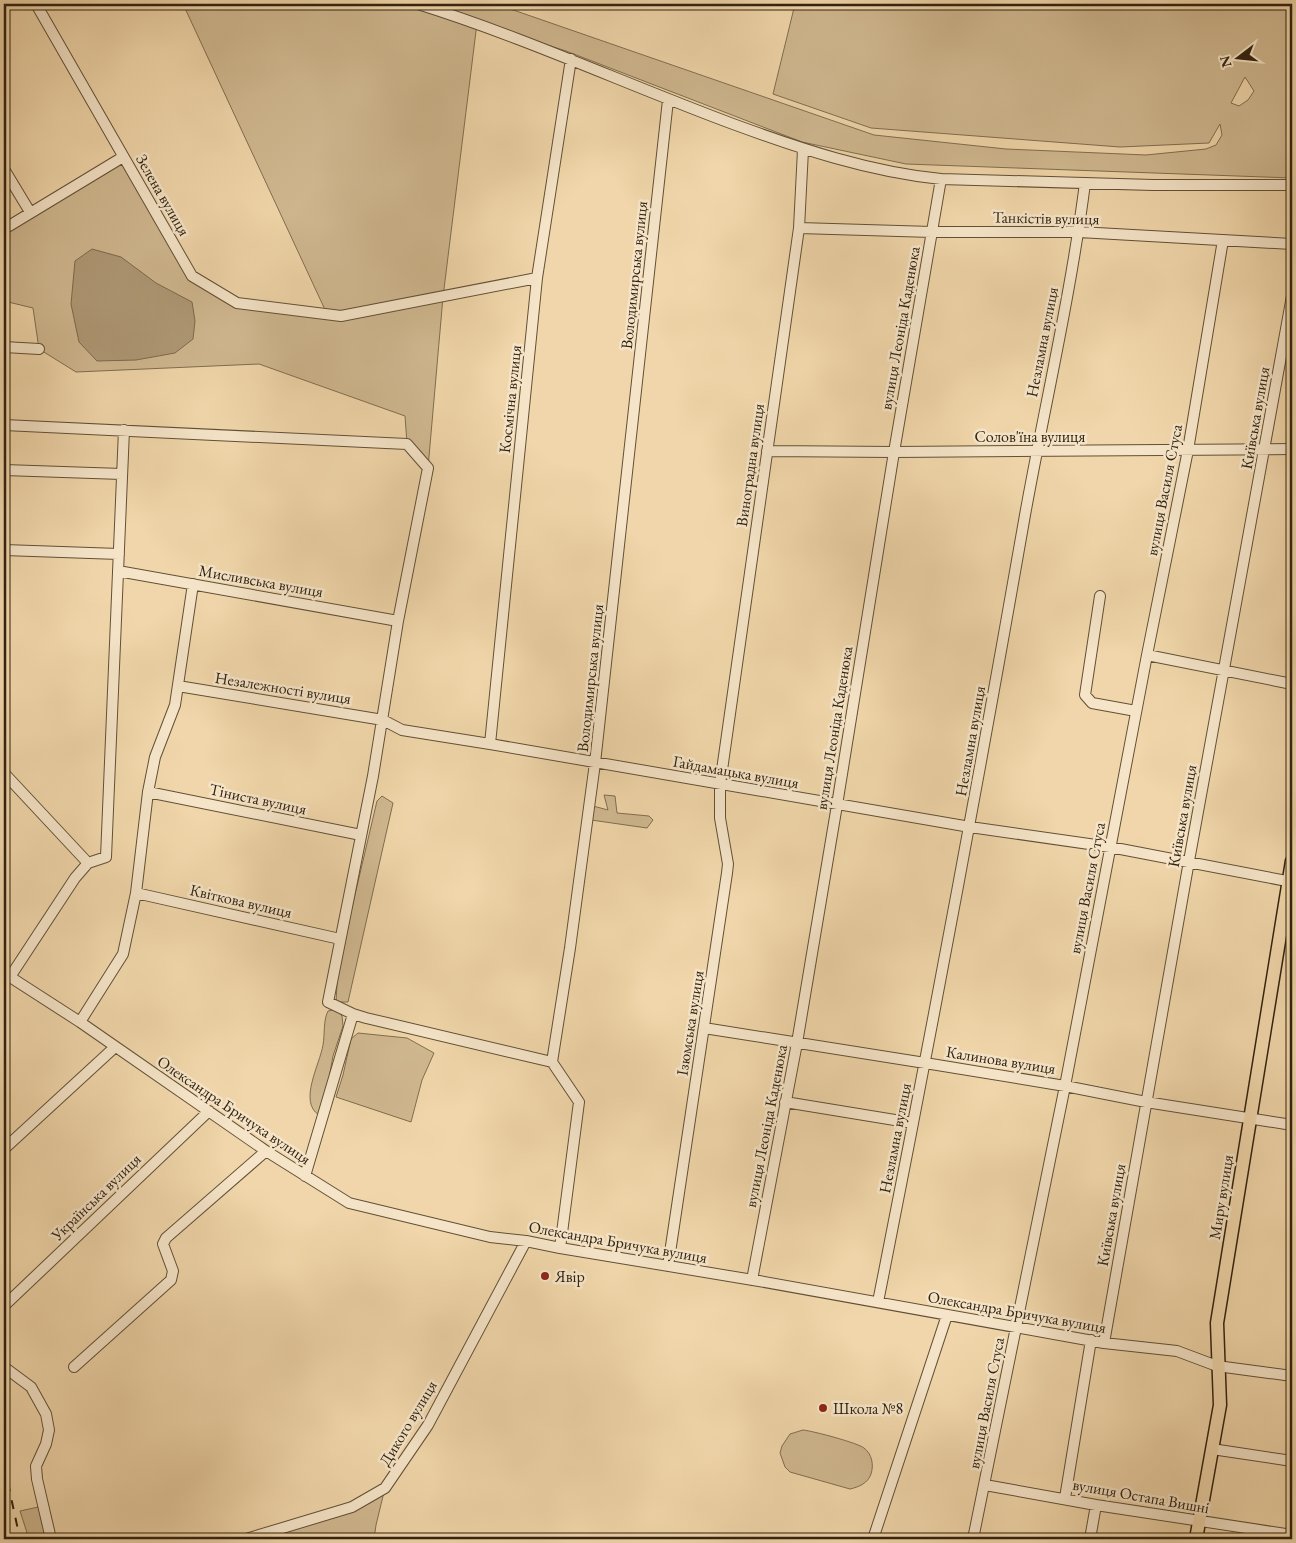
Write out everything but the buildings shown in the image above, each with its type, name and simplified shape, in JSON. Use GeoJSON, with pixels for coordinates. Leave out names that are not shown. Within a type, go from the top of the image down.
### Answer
{"type":"FeatureCollection","features":[{"type":"Feature","properties":{"kind":"main road","name":"Миру вулиця"},"geometry":{"type":"LineString","coordinates":[[1196,1539],[1220,1406],[1217,1366],[1217,1323],[1291,881],[1292,862]]}},
{"type":"Feature","properties":{"kind":"street","name":"Зелена вулиця"},"geometry":{"type":"LineString","coordinates":[[36,4],[192,276],[237,304],[341,316],[537,278]]}},
{"type":"Feature","properties":{"kind":"street"},"geometry":{"type":"LineString","coordinates":[[418,4],[477,23],[571,59],[668,100],[803,150],[910,176],[941,179],[1154,185],[1292,185]]}},
{"type":"Feature","properties":{"kind":"street","name":"Космічна вулиця"},"geometry":{"type":"LineString","coordinates":[[490,744],[537,278],[571,59]]}},
{"type":"Feature","properties":{"kind":"street","name":"Володимирська вулиця"},"geometry":{"type":"LineString","coordinates":[[552,1062],[596,763],[668,100]]}},
{"type":"Feature","properties":{"kind":"street","name":"Виноградна вулиця"},"geometry":{"type":"LineString","coordinates":[[720,784],[799,228],[803,150]]}},
{"type":"Feature","properties":{"kind":"street"},"geometry":{"type":"LineString","coordinates":[[4,229],[123,157]]}},
{"type":"Feature","properties":{"kind":"street"},"geometry":{"type":"LineString","coordinates":[[4,170],[30,212]]}},
{"type":"Feature","properties":{"kind":"street","name":"вулиця Леоніда Каденюка"},"geometry":{"type":"LineString","coordinates":[[752,1280],[797,1043],[941,179]]}},
{"type":"Feature","properties":{"kind":"street","name":"Незламна вулиця"},"geometry":{"type":"LineString","coordinates":[[878,1302],[970,827],[1036,451],[1079,232],[1085,183]]}},
{"type":"Feature","properties":{"kind":"street","name":"Танкістів вулиця"},"geometry":{"type":"LineString","coordinates":[[799,228],[932,232],[1079,232],[1292,244]]}},
{"type":"Feature","properties":{"kind":"street","name":"вулиця Василя Стуса"},"geometry":{"type":"LineString","coordinates":[[973,1539],[1065,1086],[1136,710],[1188,450],[1223,240]]}},
{"type":"Feature","properties":{"kind":"street","name":"Київська вулиця"},"geometry":{"type":"LineString","coordinates":[[1104,1342],[1292,296]]}},
{"type":"Feature","properties":{"kind":"street"},"geometry":{"type":"LineString","coordinates":[[4,347],[40,349]]}},
{"type":"Feature","properties":{"kind":"street"},"geometry":{"type":"LineString","coordinates":[[4,425],[407,444],[428,468],[398,621],[383,720],[328,1002],[353,1014],[552,1062],[579,1102],[560,1248]]}},
{"type":"Feature","properties":{"kind":"street"},"geometry":{"type":"LineString","coordinates":[[7,975],[75,878],[88,863],[106,857],[124,430]]}},
{"type":"Feature","properties":{"kind":"street","name":"Солов'їна вулиця"},"geometry":{"type":"LineString","coordinates":[[768,451],[1292,449]]}},
{"type":"Feature","properties":{"kind":"street"},"geometry":{"type":"LineString","coordinates":[[4,470],[122,474]]}},
{"type":"Feature","properties":{"kind":"street"},"geometry":{"type":"LineString","coordinates":[[4,550],[119,554]]}},
{"type":"Feature","properties":{"kind":"street","name":"Мисливська вулиця"},"geometry":{"type":"LineString","coordinates":[[118,571],[398,621]]}},
{"type":"Feature","properties":{"kind":"street"},"geometry":{"type":"LineString","coordinates":[[80,1022],[123,954],[136,893],[148,792],[155,757],[175,705],[193,584]]}},
{"type":"Feature","properties":{"kind":"street"},"geometry":{"type":"LineString","coordinates":[[1100,596],[1086,695],[1092,703],[1136,710]]}},
{"type":"Feature","properties":{"kind":"street"},"geometry":{"type":"LineString","coordinates":[[1147,655],[1292,684]]}},
{"type":"Feature","properties":{"kind":"street","name":"Незалежності вулиця"},"geometry":{"type":"LineString","coordinates":[[178,686],[383,720]]}},
{"type":"Feature","properties":{"kind":"street","name":"Гайдамацька вулиця"},"geometry":{"type":"LineString","coordinates":[[383,720],[402,730],[970,827],[1110,847],[1291,881]]}},
{"type":"Feature","properties":{"kind":"street"},"geometry":{"type":"LineString","coordinates":[[4,773],[88,863]]}},
{"type":"Feature","properties":{"kind":"street","name":"Ізюмська вулиця"},"geometry":{"type":"LineString","coordinates":[[668,1266],[719,936],[728,864],[720,818],[720,784]]}},
{"type":"Feature","properties":{"kind":"street","name":"Тіниста вулиця"},"geometry":{"type":"LineString","coordinates":[[148,792],[361,835]]}},
{"type":"Feature","properties":{"kind":"street","name":"Квіткова вулиця"},"geometry":{"type":"LineString","coordinates":[[136,893],[340,938]]}},
{"type":"Feature","properties":{"kind":"street","name":"Олександра Бричука вулиця"},"geometry":{"type":"LineString","coordinates":[[7,975],[80,1022],[266,1150],[349,1203],[490,1237],[526,1241],[1091,1340],[1177,1351],[1217,1366],[1292,1376]]}},
{"type":"Feature","properties":{"kind":"street"},"geometry":{"type":"LineString","coordinates":[[305,1176],[353,1014]]}},
{"type":"Feature","properties":{"kind":"street","name":"Калинова вулиця"},"geometry":{"type":"LineString","coordinates":[[704,1028],[1065,1086],[1146,1102],[1292,1125]]}},
{"type":"Feature","properties":{"kind":"street"},"geometry":{"type":"LineString","coordinates":[[4,1149],[115,1046]]}},
{"type":"Feature","properties":{"kind":"street"},"geometry":{"type":"LineString","coordinates":[[785,1102],[914,1123]]}},
{"type":"Feature","properties":{"kind":"street","name":"Українська вулиця"},"geometry":{"type":"LineString","coordinates":[[4,1306],[209,1111]]}},
{"type":"Feature","properties":{"kind":"street"},"geometry":{"type":"LineString","coordinates":[[74,1367],[171,1280],[174,1270],[163,1244],[166,1238],[266,1150]]}},
{"type":"Feature","properties":{"kind":"street","name":"Дикого вулиця"},"geometry":{"type":"LineString","coordinates":[[246,1539],[352,1507],[385,1488],[428,1425],[526,1241]]}},
{"type":"Feature","properties":{"kind":"street"},"geometry":{"type":"LineString","coordinates":[[873,1539],[947,1315]]}},
{"type":"Feature","properties":{"kind":"street"},"geometry":{"type":"LineString","coordinates":[[1064,1498],[1091,1340]]}},
{"type":"Feature","properties":{"kind":"street"},"geometry":{"type":"LineString","coordinates":[[4,1367],[31,1387],[46,1414],[48,1430],[46,1444],[36,1466],[37,1479],[51,1539]]}},
{"type":"Feature","properties":{"kind":"street"},"geometry":{"type":"LineString","coordinates":[[1212,1449],[1292,1460]]}},
{"type":"Feature","properties":{"kind":"street","name":"вулиця Остапа Вишні"},"geometry":{"type":"LineString","coordinates":[[985,1485],[1199,1522],[1292,1535]]}},
{"type":"Feature","properties":{"kind":"street"},"geometry":{"type":"LineString","coordinates":[[1090,1539],[1096,1505]]}},
{"type":"Feature","properties":{"kind":"shaded area"},"geometry":{"type":"Polygon","coordinates":[[[183,4],[418,4],[477,23],[443,297],[428,468],[407,444],[405,416],[259,364],[76,372],[39,349],[33,308],[4,301],[4,229],[123,157],[192,276],[237,303],[327,314],[183,4]]]}},
{"type":"Feature","properties":{"kind":"shaded area"},"geometry":{"type":"Polygon","coordinates":[[[422,4],[496,4],[874,135],[1006,149],[1146,155],[1206,149],[1216,145],[1222,135],[1220,124],[1209,143],[1120,147],[871,128],[773,94],[795,4],[1292,4],[1292,178],[906,164],[802,142],[566,51],[422,4]],[[1245,77],[1231,103],[1239,106],[1248,100],[1254,91],[1245,77]]]}},
{"type":"Feature","properties":{"kind":"shaded area"},"geometry":{"type":"Polygon","coordinates":[[[92,249],[121,257],[156,283],[192,302],[195,321],[193,339],[175,353],[136,360],[97,361],[79,342],[71,304],[75,261],[92,249]]]}},
{"type":"Feature","properties":{"kind":"shaded area"},"geometry":{"type":"Polygon","coordinates":[[[604,795],[615,796],[617,813],[649,816],[653,820],[647,828],[591,820],[593,806],[608,810],[604,795]]]}},
{"type":"Feature","properties":{"kind":"shaded area"},"geometry":{"type":"Polygon","coordinates":[[[382,796],[393,803],[348,1002],[336,1002],[338,967],[377,801],[382,796]]]}},
{"type":"Feature","properties":{"kind":"shaded area"},"geometry":{"type":"Polygon","coordinates":[[[333,1010],[342,1016],[343,1026],[333,1056],[323,1111],[319,1115],[313,1109],[310,1101],[310,1092],[323,1045],[326,1015],[328,1011],[333,1010]]]}},
{"type":"Feature","properties":{"kind":"shaded area"},"geometry":{"type":"Polygon","coordinates":[[[358,1033],[407,1038],[434,1053],[422,1080],[411,1122],[336,1097],[351,1039],[358,1033]]]}},
{"type":"Feature","properties":{"kind":"shaded area"},"geometry":{"type":"Polygon","coordinates":[[[803,1430],[853,1443],[864,1448],[871,1456],[872,1463],[871,1474],[868,1480],[860,1486],[850,1489],[790,1472],[785,1467],[780,1453],[782,1446],[790,1434],[803,1430]]]}},
{"type":"Feature","properties":{"kind":"shaded area"},"geometry":{"type":"Polygon","coordinates":[[[385,1488],[374,1539],[248,1539],[352,1507],[385,1488]]]}},
{"type":"Feature","properties":{"kind":"shaded area"},"geometry":{"type":"Polygon","coordinates":[[[43,1506],[51,1539],[29,1539],[20,1511],[43,1506]]]}},
{"type":"Feature","properties":{"kind":"railway"},"geometry":{"type":"LineString","coordinates":[[4,1465],[20,1539]]}},
{"type":"Feature","properties":{"kind":"place","name":"Явiр"},"geometry":{"type":"Point","coordinates":[545,1276]}},
{"type":"Feature","properties":{"kind":"place","name":"Школа №8"},"geometry":{"type":"Point","coordinates":[823,1408]}}]}
